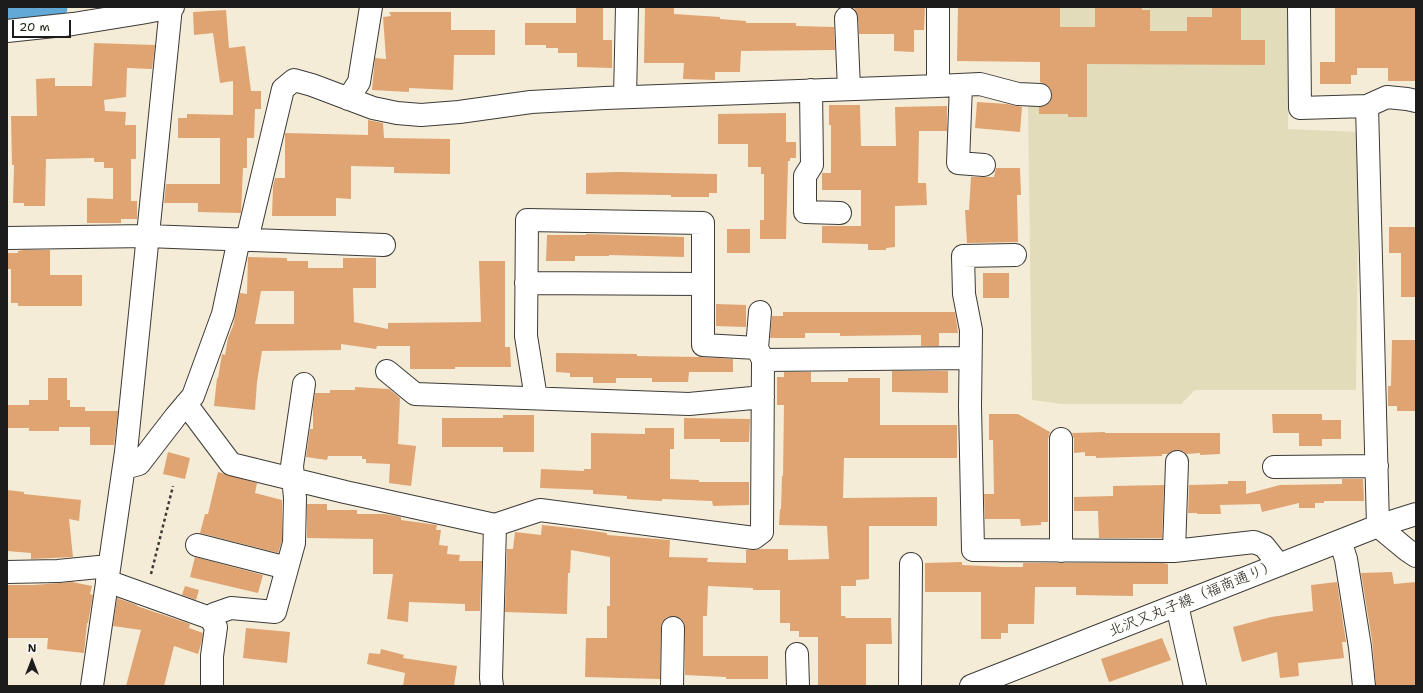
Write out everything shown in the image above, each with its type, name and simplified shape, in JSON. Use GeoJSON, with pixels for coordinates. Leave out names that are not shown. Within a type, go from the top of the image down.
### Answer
{"type":"FeatureCollection","features":[{"type":"Feature","properties":{"kind":"street"},"geometry":{"type":"LineString","coordinates":[[7,31],[73,24],[172,7],[147,236],[127,445],[92,686]]}},
{"type":"Feature","properties":{"kind":"street"},"geometry":{"type":"LineString","coordinates":[[348,99],[359,82],[371,7]]}},
{"type":"Feature","properties":{"kind":"street"},"geometry":{"type":"LineString","coordinates":[[625,97],[627,7]]}},
{"type":"Feature","properties":{"kind":"street"},"geometry":{"type":"LineString","coordinates":[[938,7],[938,86]]}},
{"type":"Feature","properties":{"kind":"street"},"geometry":{"type":"LineString","coordinates":[[1299,7],[1300,108],[1367,106],[1387,97],[1416,101]]}},
{"type":"Feature","properties":{"kind":"street"},"geometry":{"type":"LineString","coordinates":[[846,18],[849,89]]}},
{"type":"Feature","properties":{"kind":"street"},"geometry":{"type":"LineString","coordinates":[[124,468],[139,464],[157,439],[193,396],[223,314],[283,89],[294,80],[312,85],[373,108],[397,113],[421,115],[459,112],[531,102],[625,97],[980,84],[1018,94],[1040,95]]}},
{"type":"Feature","properties":{"kind":"street"},"geometry":{"type":"LineString","coordinates":[[961,85],[958,163],[984,166]]}},
{"type":"Feature","properties":{"kind":"street"},"geometry":{"type":"LineString","coordinates":[[811,90],[812,165],[805,176],[805,212],[840,213]]}},
{"type":"Feature","properties":{"kind":"street"},"geometry":{"type":"LineString","coordinates":[[1367,106],[1378,526],[1416,556]]}},
{"type":"Feature","properties":{"kind":"street"},"geometry":{"type":"LineString","coordinates":[[536,398],[526,336],[527,220],[703,223],[703,345],[760,354],[970,358]]}},
{"type":"Feature","properties":{"kind":"street"},"geometry":{"type":"LineString","coordinates":[[7,238],[147,236],[384,245]]}},
{"type":"Feature","properties":{"kind":"street"},"geometry":{"type":"LineString","coordinates":[[1015,255],[963,256],[964,294],[971,330],[970,358],[973,550],[1174,551],[1254,542],[1264,546],[1278,565]]}},
{"type":"Feature","properties":{"kind":"street"},"geometry":{"type":"LineString","coordinates":[[526,283],[703,284]]}},
{"type":"Feature","properties":{"kind":"street"},"geometry":{"type":"LineString","coordinates":[[186,404],[231,464],[345,492],[495,525],[540,510],[754,538],[762,532],[763,397],[760,354],[760,312]]}},
{"type":"Feature","properties":{"kind":"street"},"geometry":{"type":"LineString","coordinates":[[387,371],[415,394],[689,404],[763,397]]}},
{"type":"Feature","properties":{"kind":"street"},"geometry":{"type":"LineString","coordinates":[[210,618],[214,614],[231,608],[275,612],[294,543],[295,498],[292,466],[304,384]]}},
{"type":"Feature","properties":{"kind":"street"},"geometry":{"type":"LineString","coordinates":[[1062,439],[1062,551]]}},
{"type":"Feature","properties":{"kind":"street"},"geometry":{"type":"LineString","coordinates":[[1174,551],[1177,462]]}},
{"type":"Feature","properties":{"kind":"street"},"geometry":{"type":"LineString","coordinates":[[1274,467],[1377,466]]}},
{"type":"Feature","properties":{"kind":"street","name":"北沢又丸子線（福商通り）"},"geometry":{"type":"LineString","coordinates":[[971,686],[1378,526],[1416,514]]}},
{"type":"Feature","properties":{"kind":"street"},"geometry":{"type":"LineString","coordinates":[[492,686],[490,678],[495,525]]}},
{"type":"Feature","properties":{"kind":"street"},"geometry":{"type":"LineString","coordinates":[[1340,541],[1346,559],[1360,647],[1364,686]]}},
{"type":"Feature","properties":{"kind":"street"},"geometry":{"type":"LineString","coordinates":[[197,544],[287,568]]}},
{"type":"Feature","properties":{"kind":"street"},"geometry":{"type":"LineString","coordinates":[[910,686],[911,564]]}},
{"type":"Feature","properties":{"kind":"street"},"geometry":{"type":"LineString","coordinates":[[7,572],[58,571],[108,573],[145,595],[210,618],[216,627],[212,656],[212,686]]}},
{"type":"Feature","properties":{"kind":"street"},"geometry":{"type":"LineString","coordinates":[[1177,605],[1195,686]]}},
{"type":"Feature","properties":{"kind":"street"},"geometry":{"type":"LineString","coordinates":[[672,686],[674,628]]}},
{"type":"Feature","properties":{"kind":"street"},"geometry":{"type":"LineString","coordinates":[[797,654],[798,686]]}},
{"type":"Feature","properties":{"kind":"path"},"geometry":{"type":"LineString","coordinates":[[145,595],[173,486]]}},
{"type":"Feature","properties":{"kind":"shaded area"},"geometry":{"type":"Polygon","coordinates":[[[1054,7],[1288,7],[1288,129],[1359,132],[1356,390],[1195,390],[1181,404],[1062,404],[1032,400],[1028,105],[1055,103],[1054,7]]]}},
{"type":"Feature","properties":{"kind":"building"},"geometry":{"type":"Polygon","coordinates":[[[576,7],[603,7],[603,40],[612,40],[612,68],[577,67],[577,53],[558,53],[558,48],[546,48],[546,45],[525,45],[525,23],[576,23],[576,7]]]}},
{"type":"Feature","properties":{"kind":"building"},"geometry":{"type":"Polygon","coordinates":[[[645,7],[674,7],[674,14],[720,17],[720,19],[746,21],[746,23],[796,23],[796,26],[834,27],[835,50],[741,51],[740,72],[715,72],[715,80],[683,79],[684,63],[644,63],[645,7]]]}},
{"type":"Feature","properties":{"kind":"building"},"geometry":{"type":"Polygon","coordinates":[[[925,7],[924,30],[914,30],[914,52],[894,51],[894,34],[859,34],[858,17],[854,8],[925,7]]]}},
{"type":"Feature","properties":{"kind":"building"},"geometry":{"type":"Polygon","coordinates":[[[958,7],[1060,7],[1060,27],[1095,27],[1095,7],[1142,7],[1142,10],[1150,10],[1150,31],[1187,31],[1187,17],[1212,17],[1212,7],[1241,7],[1241,40],[1265,40],[1265,65],[1087,64],[1087,117],[1068,117],[1068,114],[1039,114],[1039,107],[1045,106],[1050,102],[1052,95],[1051,90],[1047,85],[1040,82],[1040,62],[957,61],[958,7]]]}},
{"type":"Feature","properties":{"kind":"building"},"geometry":{"type":"Polygon","coordinates":[[[1335,7],[1416,7],[1416,81],[1388,81],[1388,68],[1357,68],[1357,75],[1351,75],[1351,84],[1320,84],[1320,62],[1335,62],[1335,7]]]}},
{"type":"Feature","properties":{"kind":"building"},"geometry":{"type":"Polygon","coordinates":[[[226,10],[229,48],[245,46],[251,91],[261,91],[261,109],[255,109],[254,138],[247,138],[247,168],[243,168],[241,213],[198,212],[198,203],[164,203],[166,184],[220,184],[220,138],[178,138],[178,118],[187,118],[187,114],[233,115],[233,81],[220,83],[213,33],[194,35],[193,12],[226,10]]]}},
{"type":"Feature","properties":{"kind":"building"},"geometry":{"type":"Polygon","coordinates":[[[389,12],[451,12],[451,30],[495,30],[495,55],[454,55],[453,90],[409,88],[409,92],[372,90],[375,58],[386,59],[383,17],[391,16],[389,12]]]}},
{"type":"Feature","properties":{"kind":"building"},"geometry":{"type":"Polygon","coordinates":[[[94,43],[155,45],[152,69],[127,68],[126,97],[104,100],[105,111],[126,112],[125,125],[136,125],[136,159],[131,159],[131,201],[137,201],[137,219],[121,219],[121,223],[87,223],[87,198],[113,199],[113,168],[104,168],[104,162],[94,162],[94,158],[46,159],[45,206],[24,206],[24,203],[13,203],[14,165],[12,165],[11,116],[37,116],[36,79],[55,78],[55,86],[92,86],[94,43]]]}},
{"type":"Feature","properties":{"kind":"building"},"geometry":{"type":"Polygon","coordinates":[[[977,102],[1007,104],[1022,107],[1020,132],[975,128],[977,102]]]}},
{"type":"Feature","properties":{"kind":"building"},"geometry":{"type":"Polygon","coordinates":[[[829,105],[860,105],[861,146],[896,146],[895,107],[947,106],[947,131],[919,131],[918,183],[926,183],[927,205],[895,206],[895,247],[886,248],[886,250],[868,250],[868,244],[822,243],[822,226],[861,226],[861,190],[822,190],[822,173],[831,173],[831,125],[829,125],[829,105]]]}},
{"type":"Feature","properties":{"kind":"building"},"geometry":{"type":"Polygon","coordinates":[[[786,113],[786,142],[796,142],[796,158],[790,158],[790,161],[788,161],[786,239],[760,239],[760,220],[764,220],[764,174],[761,174],[761,167],[748,167],[748,144],[718,144],[718,114],[786,113]]]}},
{"type":"Feature","properties":{"kind":"building"},"geometry":{"type":"Polygon","coordinates":[[[368,120],[383,123],[384,138],[450,139],[450,174],[394,173],[394,167],[351,166],[351,199],[336,198],[336,216],[272,216],[273,186],[275,178],[285,178],[285,133],[368,135],[368,120]]]}},
{"type":"Feature","properties":{"kind":"building"},"geometry":{"type":"Polygon","coordinates":[[[996,168],[1020,168],[1021,195],[1017,195],[1018,242],[967,243],[965,210],[969,210],[971,177],[994,177],[996,168]]]}},
{"type":"Feature","properties":{"kind":"building"},"geometry":{"type":"Polygon","coordinates":[[[618,172],[717,174],[717,193],[709,193],[709,197],[586,194],[586,173],[618,172]]]}},
{"type":"Feature","properties":{"kind":"building"},"geometry":{"type":"Polygon","coordinates":[[[1389,227],[1416,227],[1416,297],[1401,297],[1401,253],[1389,253],[1389,227]]]}},
{"type":"Feature","properties":{"kind":"building"},"geometry":{"type":"Polygon","coordinates":[[[727,229],[750,229],[750,253],[727,253],[727,229]]]}},
{"type":"Feature","properties":{"kind":"building"},"geometry":{"type":"Polygon","coordinates":[[[586,234],[684,237],[684,257],[609,255],[575,256],[575,261],[546,261],[547,235],[586,234]]]}},
{"type":"Feature","properties":{"kind":"building"},"geometry":{"type":"Polygon","coordinates":[[[50,250],[50,275],[82,275],[82,306],[18,306],[18,303],[11,303],[11,269],[7,269],[7,253],[18,253],[18,251],[50,250]]]}},
{"type":"Feature","properties":{"kind":"building"},"geometry":{"type":"Polygon","coordinates":[[[248,257],[287,258],[287,261],[308,261],[308,268],[343,268],[343,258],[376,258],[376,288],[353,288],[354,322],[388,329],[388,323],[481,322],[479,261],[505,261],[505,347],[510,347],[511,367],[410,369],[410,346],[377,346],[376,349],[341,344],[341,350],[262,351],[257,382],[255,410],[214,406],[217,378],[222,354],[225,355],[240,293],[247,294],[248,257]],[[261,291],[255,324],[294,324],[294,291],[261,291]]]}},
{"type":"Feature","properties":{"kind":"building"},"geometry":{"type":"Polygon","coordinates":[[[983,273],[1009,273],[1009,298],[983,298],[983,273]]]}},
{"type":"Feature","properties":{"kind":"building"},"geometry":{"type":"Polygon","coordinates":[[[716,304],[746,305],[746,327],[716,326],[716,304]]]}},
{"type":"Feature","properties":{"kind":"building"},"geometry":{"type":"Polygon","coordinates":[[[783,312],[955,312],[958,333],[939,333],[939,346],[921,346],[921,335],[840,336],[840,333],[805,333],[805,338],[770,338],[772,316],[783,316],[783,312]]]}},
{"type":"Feature","properties":{"kind":"building"},"geometry":{"type":"Polygon","coordinates":[[[1392,340],[1416,340],[1416,411],[1397,411],[1397,406],[1388,406],[1388,386],[1391,386],[1392,340]]]}},
{"type":"Feature","properties":{"kind":"building"},"geometry":{"type":"Polygon","coordinates":[[[556,353],[637,354],[637,356],[733,359],[733,372],[689,372],[688,382],[652,382],[652,378],[616,378],[616,383],[593,383],[593,377],[570,377],[570,373],[556,372],[556,353]]]}},
{"type":"Feature","properties":{"kind":"building"},"geometry":{"type":"Polygon","coordinates":[[[892,371],[948,371],[948,393],[892,392],[892,371]]]}},
{"type":"Feature","properties":{"kind":"building"},"geometry":{"type":"Polygon","coordinates":[[[784,372],[811,372],[811,382],[848,382],[848,378],[880,378],[880,425],[957,425],[957,458],[844,458],[843,498],[937,497],[937,526],[869,526],[869,579],[856,580],[856,586],[841,586],[841,616],[845,616],[846,618],[891,618],[892,644],[866,644],[866,686],[818,686],[818,637],[799,637],[799,631],[790,631],[790,623],[780,623],[780,590],[753,590],[753,588],[708,586],[707,616],[703,616],[703,656],[768,656],[768,679],[726,679],[726,677],[685,675],[684,622],[680,618],[673,616],[667,617],[662,622],[660,679],[585,677],[586,638],[607,638],[607,606],[610,606],[610,557],[571,550],[570,573],[568,573],[567,614],[505,612],[507,549],[513,549],[515,532],[541,535],[542,525],[607,533],[607,535],[670,540],[669,557],[708,558],[707,562],[746,563],[746,550],[758,549],[788,549],[788,560],[829,559],[827,526],[779,525],[783,476],[784,405],[777,405],[777,377],[784,377],[784,372]]]}},
{"type":"Feature","properties":{"kind":"building"},"geometry":{"type":"Polygon","coordinates":[[[48,378],[67,378],[67,400],[70,400],[70,407],[85,407],[85,411],[118,411],[114,445],[90,445],[90,427],[59,427],[59,431],[29,431],[29,428],[7,428],[7,405],[29,405],[29,400],[48,400],[48,378]]]}},
{"type":"Feature","properties":{"kind":"building"},"geometry":{"type":"Polygon","coordinates":[[[355,387],[389,389],[400,398],[398,444],[416,446],[411,486],[389,483],[390,464],[366,463],[366,459],[362,459],[362,456],[328,456],[327,460],[306,457],[310,429],[313,429],[313,407],[315,393],[330,393],[330,390],[355,390],[355,387]]]}},
{"type":"Feature","properties":{"kind":"building"},"geometry":{"type":"Polygon","coordinates":[[[989,414],[1018,414],[1050,432],[1048,439],[1048,522],[1041,522],[1041,525],[1021,526],[1020,519],[985,519],[984,494],[994,494],[993,440],[989,440],[989,414]]]}},
{"type":"Feature","properties":{"kind":"building"},"geometry":{"type":"Polygon","coordinates":[[[1272,414],[1322,414],[1322,420],[1341,420],[1341,439],[1322,439],[1322,446],[1299,446],[1299,433],[1273,433],[1272,414]]]}},
{"type":"Feature","properties":{"kind":"building"},"geometry":{"type":"Polygon","coordinates":[[[503,415],[534,415],[534,452],[503,452],[503,447],[442,447],[442,418],[503,418],[503,415]]]}},
{"type":"Feature","properties":{"kind":"building"},"geometry":{"type":"Polygon","coordinates":[[[684,418],[750,419],[749,442],[720,442],[720,439],[684,439],[684,418]]]}},
{"type":"Feature","properties":{"kind":"building"},"geometry":{"type":"Polygon","coordinates":[[[645,428],[674,428],[674,449],[670,449],[670,479],[699,480],[699,482],[749,482],[749,505],[713,506],[712,501],[627,499],[627,496],[593,494],[593,490],[540,488],[541,469],[584,471],[584,469],[591,469],[591,433],[645,434],[645,428]]]}},
{"type":"Feature","properties":{"kind":"building"},"geometry":{"type":"Polygon","coordinates":[[[1072,433],[1220,433],[1220,454],[1186,454],[1183,451],[1177,450],[1171,451],[1168,454],[1162,454],[1162,456],[1096,458],[1096,456],[1085,456],[1085,452],[1074,453],[1074,439],[1072,433]]]}},
{"type":"Feature","properties":{"kind":"building"},"geometry":{"type":"Polygon","coordinates":[[[168,452],[190,458],[185,479],[163,474],[168,452]]]}},
{"type":"Feature","properties":{"kind":"building"},"geometry":{"type":"Polygon","coordinates":[[[218,472],[257,483],[255,493],[282,500],[282,541],[278,553],[200,533],[205,514],[208,514],[218,472]]]}},
{"type":"Feature","properties":{"kind":"building"},"geometry":{"type":"Polygon","coordinates":[[[1342,479],[1363,479],[1364,501],[1324,501],[1324,503],[1315,503],[1315,508],[1299,508],[1299,503],[1262,512],[1260,504],[1220,505],[1221,514],[1188,513],[1189,485],[1228,484],[1228,481],[1246,481],[1246,494],[1280,485],[1342,484],[1342,479]]]}},
{"type":"Feature","properties":{"kind":"building"},"geometry":{"type":"Polygon","coordinates":[[[1164,485],[1162,538],[1099,538],[1098,511],[1074,511],[1074,497],[1113,496],[1113,486],[1164,485]]]}},
{"type":"Feature","properties":{"kind":"building"},"geometry":{"type":"Polygon","coordinates":[[[7,490],[24,492],[24,494],[81,500],[79,521],[69,519],[73,557],[31,559],[31,553],[7,551],[7,490]]]}},
{"type":"Feature","properties":{"kind":"building"},"geometry":{"type":"Polygon","coordinates":[[[307,504],[327,504],[327,510],[357,510],[357,514],[385,514],[401,517],[401,520],[437,525],[436,530],[441,530],[439,545],[448,546],[447,554],[460,555],[459,561],[482,561],[480,611],[465,611],[465,604],[409,602],[408,622],[387,619],[393,574],[373,574],[373,539],[307,538],[307,504]]]}},
{"type":"Feature","properties":{"kind":"building"},"geometry":{"type":"Polygon","coordinates":[[[195,557],[263,575],[258,593],[190,577],[195,557]]]}},
{"type":"Feature","properties":{"kind":"building"},"geometry":{"type":"Polygon","coordinates":[[[962,562],[962,565],[1004,567],[1023,567],[1023,563],[1163,563],[1168,564],[1168,584],[1133,584],[1133,596],[1076,595],[1076,587],[1035,587],[1034,624],[1008,624],[1008,633],[1001,633],[1001,639],[981,639],[981,592],[925,592],[925,563],[962,562]]]}},
{"type":"Feature","properties":{"kind":"building"},"geometry":{"type":"Polygon","coordinates":[[[1392,572],[1394,584],[1416,582],[1416,686],[1376,686],[1372,640],[1361,573],[1392,572]]]}},
{"type":"Feature","properties":{"kind":"building"},"geometry":{"type":"Polygon","coordinates":[[[72,582],[92,586],[90,594],[93,595],[87,623],[84,653],[47,649],[48,638],[7,638],[7,585],[34,585],[72,582]]]}},
{"type":"Feature","properties":{"kind":"building"},"geometry":{"type":"Polygon","coordinates":[[[1337,582],[1346,642],[1342,642],[1344,658],[1298,663],[1299,676],[1280,678],[1277,652],[1242,662],[1233,627],[1271,617],[1313,611],[1311,585],[1337,582]]]}},
{"type":"Feature","properties":{"kind":"building"},"geometry":{"type":"Polygon","coordinates":[[[185,586],[199,590],[196,600],[182,595],[185,586]]]}},
{"type":"Feature","properties":{"kind":"building"},"geometry":{"type":"Polygon","coordinates":[[[117,598],[190,624],[189,628],[203,633],[198,654],[174,646],[164,686],[126,686],[141,630],[113,626],[117,598]]]}},
{"type":"Feature","properties":{"kind":"building"},"geometry":{"type":"Polygon","coordinates":[[[246,628],[290,632],[287,663],[243,658],[246,628]]]}},
{"type":"Feature","properties":{"kind":"building"},"geometry":{"type":"Polygon","coordinates":[[[1162,638],[1171,660],[1109,682],[1101,659],[1162,638]]]}},
{"type":"Feature","properties":{"kind":"building"},"geometry":{"type":"Polygon","coordinates":[[[381,649],[404,655],[403,658],[457,666],[454,686],[403,686],[405,673],[367,664],[369,653],[380,654],[381,649]]]}},
{"type":"Feature","properties":{"kind":"waterway"},"geometry":{"type":"LineString","coordinates":[[7,12],[50,7]]}}]}
